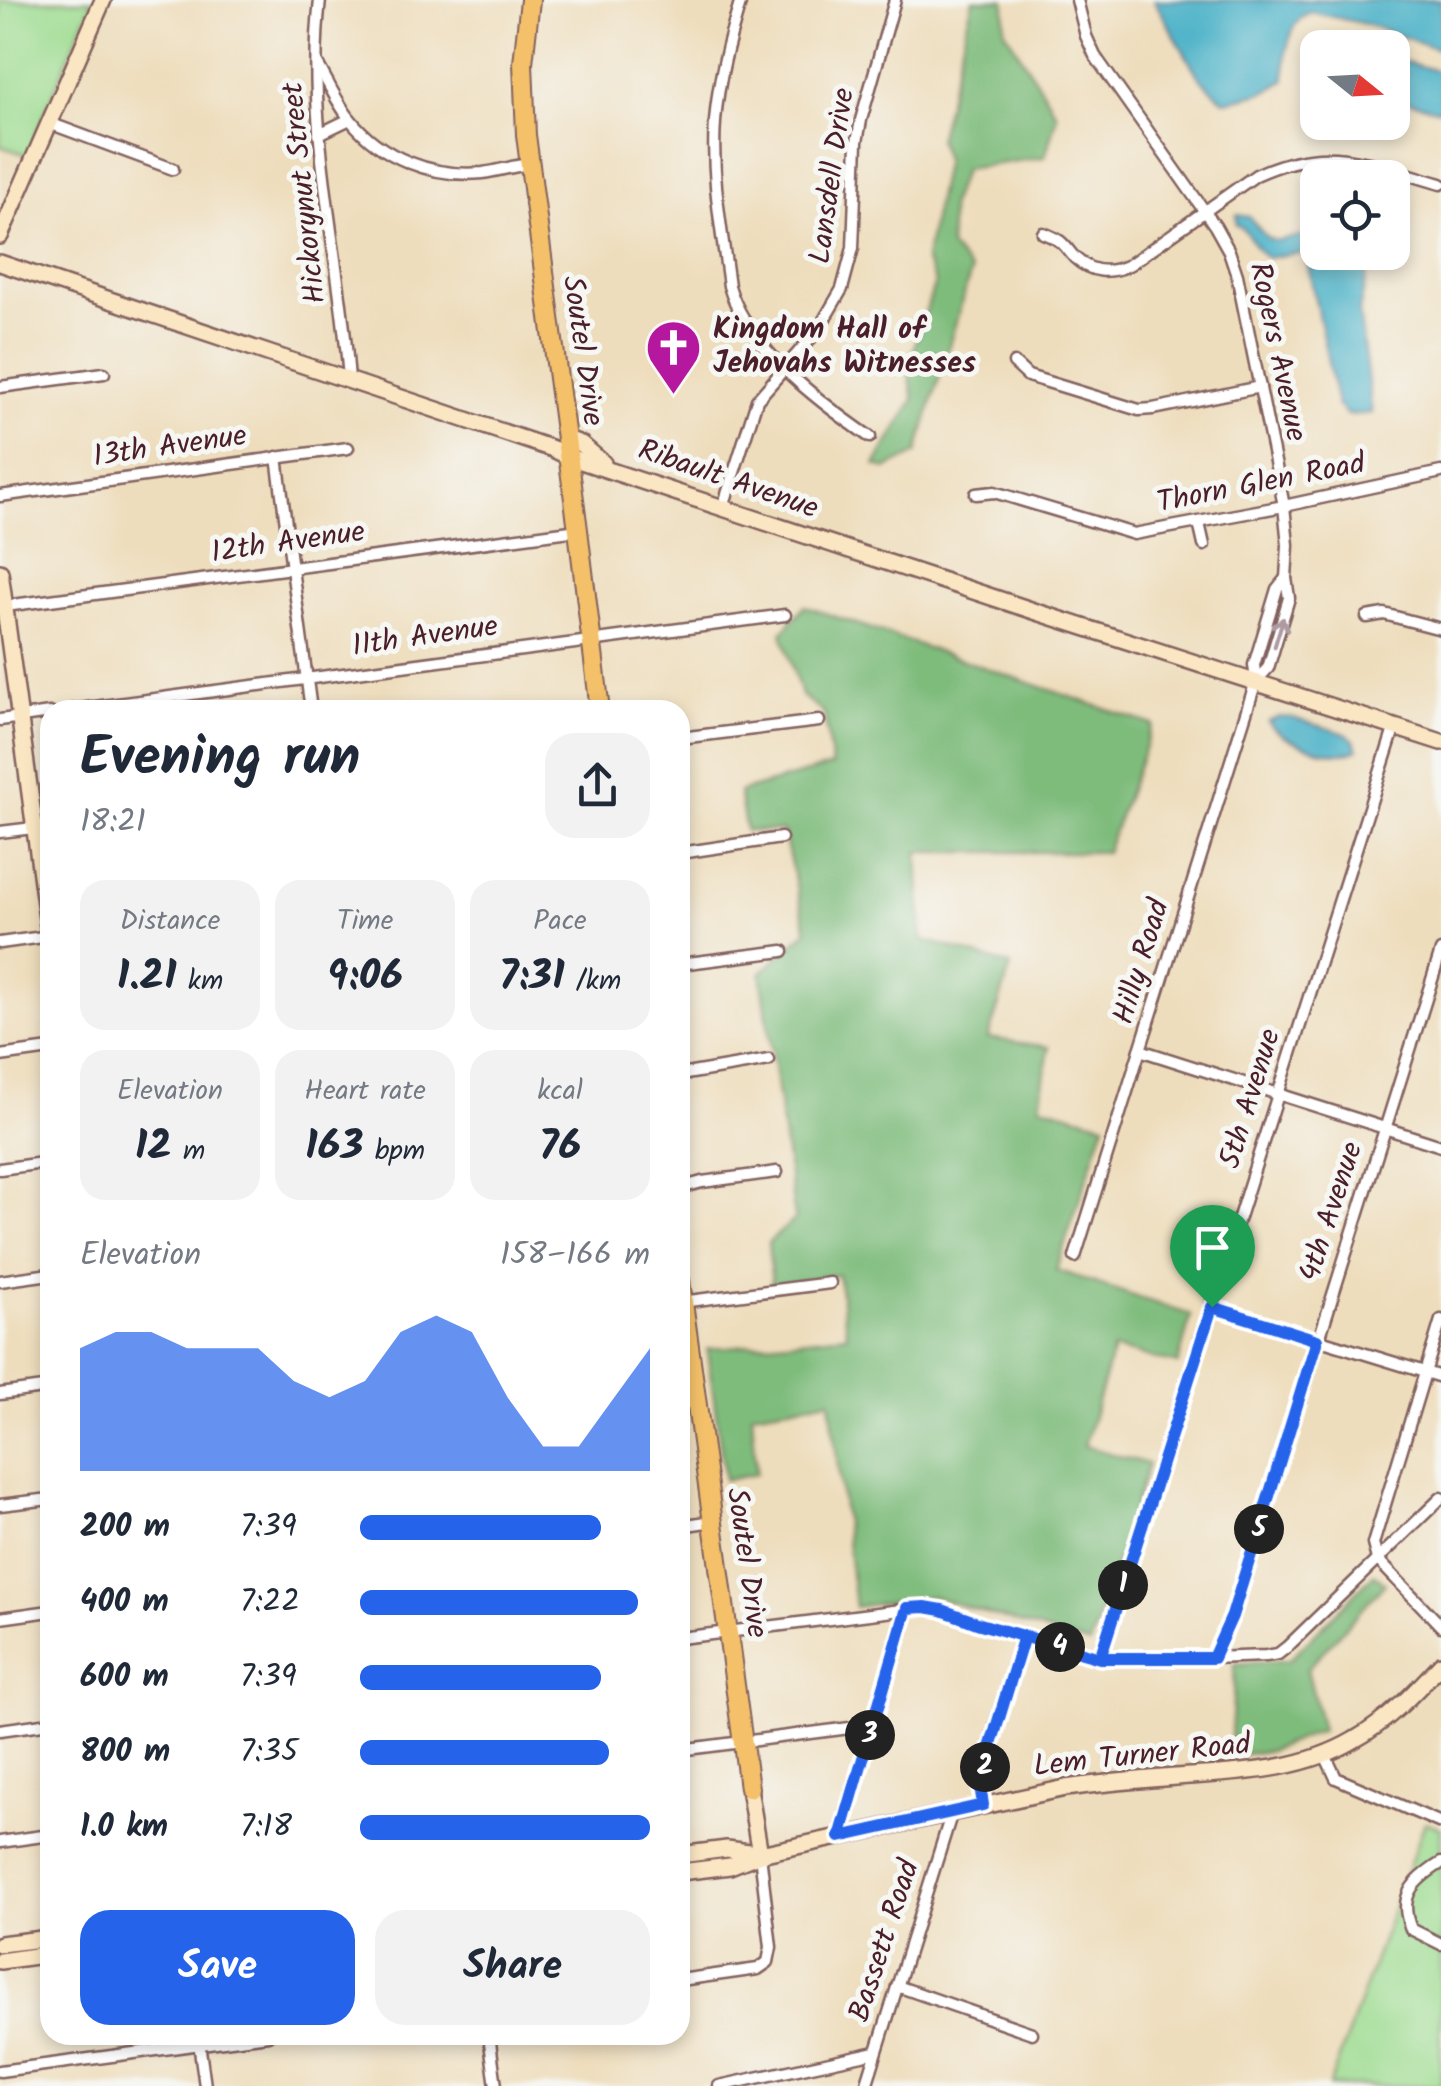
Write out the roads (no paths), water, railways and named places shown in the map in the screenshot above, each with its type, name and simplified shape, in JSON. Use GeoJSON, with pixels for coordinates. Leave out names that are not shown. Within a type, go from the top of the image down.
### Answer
{"type":"FeatureCollection","features":[{"type":"Feature","properties":{"kind":"main road","name":"Soutel Drive"},"geometry":{"type":"LineString","coordinates":[[530,0],[523,63],[529,164],[599,700]]}},
{"type":"Feature","properties":{"kind":"main road","name":"Soutel Drive"},"geometry":{"type":"LineString","coordinates":[[690,1400],[712,1521],[749,1788]]}},
{"type":"Feature","properties":{"kind":"street"},"geometry":{"type":"LineString","coordinates":[[0,236],[103,0]]}},
{"type":"Feature","properties":{"kind":"street","name":"Hickorynut Street"},"geometry":{"type":"LineString","coordinates":[[320,0],[316,88],[319,134],[349,380]]}},
{"type":"Feature","properties":{"kind":"street"},"geometry":{"type":"LineString","coordinates":[[741,0],[726,52],[715,122],[716,186],[729,286],[750,330],[784,368],[839,416],[870,437]]}},
{"type":"Feature","properties":{"kind":"street","name":"Lansdell Drive"},"geometry":{"type":"LineString","coordinates":[[723,507],[757,400],[818,330],[833,308],[850,264],[860,120],[894,0]]}},
{"type":"Feature","properties":{"kind":"street","name":"Rogers Avenue"},"geometry":{"type":"LineString","coordinates":[[1077,0],[1094,56],[1204,211],[1229,251],[1236,276],[1284,506],[1288,545],[1289,598],[1268,668],[1256,681]]}},
{"type":"Feature","properties":{"kind":"street"},"geometry":{"type":"LineString","coordinates":[[317,64],[350,119],[372,141],[411,164],[436,170],[483,172],[529,164]]}},
{"type":"Feature","properties":{"kind":"street"},"geometry":{"type":"LineString","coordinates":[[319,134],[350,119]]}},
{"type":"Feature","properties":{"kind":"street"},"geometry":{"type":"LineString","coordinates":[[49,124],[173,169]]}},
{"type":"Feature","properties":{"kind":"street"},"geometry":{"type":"LineString","coordinates":[[1043,233],[1061,241],[1084,265],[1108,272],[1129,266],[1256,175],[1302,158],[1342,157],[1441,184]]}},
{"type":"Feature","properties":{"kind":"street","name":"Ribault Avenue"},"geometry":{"type":"LineString","coordinates":[[0,263],[553,449],[568,448],[610,469],[1036,612],[1441,742]]}},
{"type":"Feature","properties":{"kind":"street"},"geometry":{"type":"LineString","coordinates":[[1014,363],[1028,376],[1139,410],[1260,387]]}},
{"type":"Feature","properties":{"kind":"street"},"geometry":{"type":"LineString","coordinates":[[0,387],[104,374]]}},
{"type":"Feature","properties":{"kind":"street","name":"13th Avenue"},"geometry":{"type":"LineString","coordinates":[[0,496],[348,448]]}},
{"type":"Feature","properties":{"kind":"street"},"geometry":{"type":"LineString","coordinates":[[277,458],[309,700]]}},
{"type":"Feature","properties":{"kind":"street","name":"Thorn Glen Road"},"geometry":{"type":"LineString","coordinates":[[976,494],[994,492],[1134,534],[1441,472]]}},
{"type":"Feature","properties":{"kind":"street"},"geometry":{"type":"LineString","coordinates":[[1200,522],[1204,545]]}},
{"type":"Feature","properties":{"kind":"street","name":"12th Avenue"},"geometry":{"type":"LineString","coordinates":[[5,606],[578,530]]}},
{"type":"Feature","properties":{"kind":"street"},"geometry":{"type":"LineString","coordinates":[[0,572],[20,717],[40,817]]}},
{"type":"Feature","properties":{"kind":"street"},"geometry":{"type":"LineString","coordinates":[[1367,617],[1384,614],[1441,629]]}},
{"type":"Feature","properties":{"kind":"street","name":"11th Avenue"},"geometry":{"type":"LineString","coordinates":[[145,700],[785,615]]}},
{"type":"Feature","properties":{"kind":"street","name":"Hilly Road"},"geometry":{"type":"LineString","coordinates":[[1076,1257],[1256,681]]}},
{"type":"Feature","properties":{"kind":"street"},"geometry":{"type":"LineString","coordinates":[[0,720],[40,714]]}},
{"type":"Feature","properties":{"kind":"street"},"geometry":{"type":"LineString","coordinates":[[690,737],[819,720]]}},
{"type":"Feature","properties":{"kind":"street","name":"5th Avenue"},"geometry":{"type":"LineString","coordinates":[[1100,1658],[1394,726]]}},
{"type":"Feature","properties":{"kind":"street"},"geometry":{"type":"LineString","coordinates":[[0,832],[40,827]]}},
{"type":"Feature","properties":{"kind":"street"},"geometry":{"type":"LineString","coordinates":[[690,852],[781,838]]}},
{"type":"Feature","properties":{"kind":"street"},"geometry":{"type":"LineString","coordinates":[[0,943],[40,939]]}},
{"type":"Feature","properties":{"kind":"street","name":"4th Avenue"},"geometry":{"type":"LineString","coordinates":[[1213,1658],[1232,1616],[1441,950]]}},
{"type":"Feature","properties":{"kind":"street"},"geometry":{"type":"LineString","coordinates":[[690,963],[783,951]]}},
{"type":"Feature","properties":{"kind":"street"},"geometry":{"type":"LineString","coordinates":[[0,1056],[40,1050]]}},
{"type":"Feature","properties":{"kind":"street"},"geometry":{"type":"LineString","coordinates":[[1140,1050],[1441,1146]]}},
{"type":"Feature","properties":{"kind":"street"},"geometry":{"type":"LineString","coordinates":[[690,1073],[769,1060]]}},
{"type":"Feature","properties":{"kind":"street"},"geometry":{"type":"LineString","coordinates":[[0,1168],[40,1163]]}},
{"type":"Feature","properties":{"kind":"street"},"geometry":{"type":"LineString","coordinates":[[690,1185],[777,1172]]}},
{"type":"Feature","properties":{"kind":"street"},"geometry":{"type":"LineString","coordinates":[[0,1281],[40,1275]]}},
{"type":"Feature","properties":{"kind":"street"},"geometry":{"type":"LineString","coordinates":[[690,1301],[830,1283]]}},
{"type":"Feature","properties":{"kind":"street"},"geometry":{"type":"LineString","coordinates":[[1212,1307],[1441,1377]]}},
{"type":"Feature","properties":{"kind":"street"},"geometry":{"type":"LineString","coordinates":[[1441,1320],[1373,1544],[1377,1560],[1441,1626]]}},
{"type":"Feature","properties":{"kind":"street"},"geometry":{"type":"LineString","coordinates":[[0,1394],[40,1388]]}},
{"type":"Feature","properties":{"kind":"street"},"geometry":{"type":"LineString","coordinates":[[690,1637],[925,1607],[1100,1658],[1278,1654],[1441,1498]]}},
{"type":"Feature","properties":{"kind":"street"},"geometry":{"type":"LineString","coordinates":[[0,1505],[40,1499]]}},
{"type":"Feature","properties":{"kind":"street"},"geometry":{"type":"LineString","coordinates":[[690,1524],[712,1521]]}},
{"type":"Feature","properties":{"kind":"street"},"geometry":{"type":"LineString","coordinates":[[840,1837],[907,1608]]}},
{"type":"Feature","properties":{"kind":"street"},"geometry":{"type":"LineString","coordinates":[[0,1618],[40,1612]]}},
{"type":"Feature","properties":{"kind":"street"},"geometry":{"type":"LineString","coordinates":[[983,1805],[980,1785],[1024,1636]]}},
{"type":"Feature","properties":{"kind":"street","name":"Lem Turner Road"},"geometry":{"type":"LineString","coordinates":[[690,1871],[730,1866],[760,1854],[1113,1781],[1268,1770],[1325,1755],[1381,1722],[1441,1664]]}},
{"type":"Feature","properties":{"kind":"street"},"geometry":{"type":"LineString","coordinates":[[0,1730],[40,1724]]}},
{"type":"Feature","properties":{"kind":"street"},"geometry":{"type":"LineString","coordinates":[[690,1749],[873,1725]]}},
{"type":"Feature","properties":{"kind":"street"},"geometry":{"type":"LineString","coordinates":[[1325,1755],[1336,1778],[1441,1823]]}},
{"type":"Feature","properties":{"kind":"street","name":"Soutel Drive"},"geometry":{"type":"LineString","coordinates":[[749,1788],[760,1854]]}},
{"type":"Feature","properties":{"kind":"street","name":"Bassett Road"},"geometry":{"type":"LineString","coordinates":[[866,2086],[952,1812]]}},
{"type":"Feature","properties":{"kind":"street"},"geometry":{"type":"LineString","coordinates":[[0,1842],[40,1836]]}},
{"type":"Feature","properties":{"kind":"street","name":"Lem Turner Road"},"geometry":{"type":"LineString","coordinates":[[690,1854],[727,1849],[760,1854]]}},
{"type":"Feature","properties":{"kind":"street"},"geometry":{"type":"LineString","coordinates":[[690,1979],[758,1969],[768,1962],[771,1947],[760,1854]]}},
{"type":"Feature","properties":{"kind":"street"},"geometry":{"type":"LineString","coordinates":[[1441,1863],[1413,1884],[1406,1901],[1411,1928],[1441,1944]]}},
{"type":"Feature","properties":{"kind":"street"},"geometry":{"type":"LineString","coordinates":[[0,1944],[40,1939]]}},
{"type":"Feature","properties":{"kind":"street"},"geometry":{"type":"LineString","coordinates":[[0,1961],[40,1955]]}},
{"type":"Feature","properties":{"kind":"street"},"geometry":{"type":"LineString","coordinates":[[897,1986],[1032,2033]]}},
{"type":"Feature","properties":{"kind":"street"},"geometry":{"type":"LineString","coordinates":[[0,2071],[167,2045]]}},
{"type":"Feature","properties":{"kind":"street"},"geometry":{"type":"LineString","coordinates":[[200,2045],[205,2086]]}},
{"type":"Feature","properties":{"kind":"street"},"geometry":{"type":"LineString","coordinates":[[490,2045],[496,2086]]}},
{"type":"Feature","properties":{"kind":"street"},"geometry":{"type":"LineString","coordinates":[[719,2086],[876,2052]]}},
{"type":"Feature","properties":{"kind":"water"},"geometry":{"type":"Polygon","coordinates":[[[1154,0],[1441,0],[1441,50],[1410,39],[1410,30],[1383,30],[1311,12],[1294,26],[1286,52],[1285,79],[1279,84],[1224,101],[1198,76],[1154,0]]]}},
{"type":"Feature","properties":{"kind":"water"},"geometry":{"type":"Polygon","coordinates":[[[1410,63],[1441,72],[1441,110],[1410,102],[1410,63]]]}},
{"type":"Feature","properties":{"kind":"water"},"geometry":{"type":"Polygon","coordinates":[[[1236,215],[1249,217],[1267,238],[1276,241],[1300,237],[1300,253],[1267,258],[1236,224],[1236,215]]]}},
{"type":"Feature","properties":{"kind":"water"},"geometry":{"type":"Polygon","coordinates":[[[1309,270],[1366,270],[1359,311],[1372,413],[1347,415],[1337,405],[1309,270]]]}},
{"type":"Feature","properties":{"kind":"water"},"geometry":{"type":"Polygon","coordinates":[[[1279,717],[1347,734],[1358,749],[1337,753],[1310,748],[1268,722],[1279,717]]]}},
{"type":"Feature","properties":{"kind":"place","name":"Kingdom Hall of Jehovahs Witnesses"},"geometry":{"type":"Point","coordinates":[674,396]}}]}
